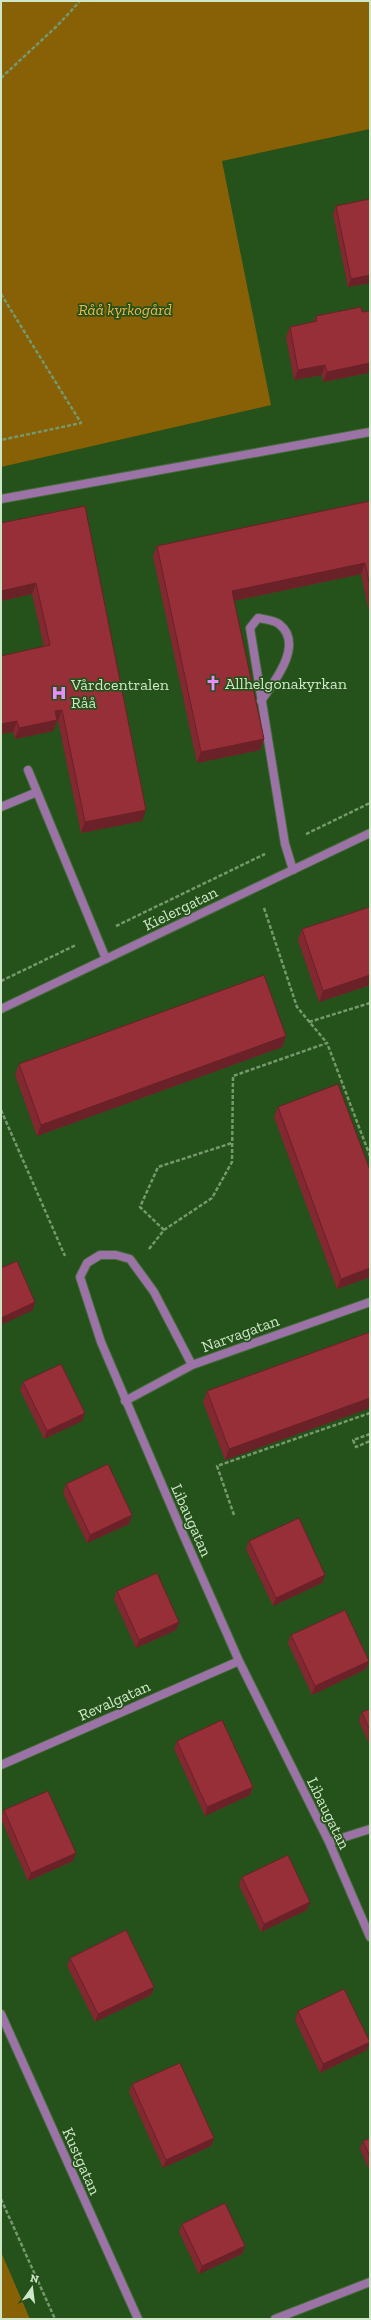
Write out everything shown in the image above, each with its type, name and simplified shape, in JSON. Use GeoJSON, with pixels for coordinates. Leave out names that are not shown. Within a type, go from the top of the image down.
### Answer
{"type":"FeatureCollection","features":[{"type":"Feature","properties":{"kind":"street"},"geometry":{"type":"LineString","coordinates":[[1,499],[370,432]]}},
{"type":"Feature","properties":{"kind":"street"},"geometry":{"type":"LineString","coordinates":[[262,701],[288,660],[288,638],[278,624],[258,618],[250,628],[285,844],[293,870]]}},
{"type":"Feature","properties":{"kind":"street"},"geometry":{"type":"LineString","coordinates":[[28,770],[106,959]]}},
{"type":"Feature","properties":{"kind":"street"},"geometry":{"type":"LineString","coordinates":[[1,807],[37,792]]}},
{"type":"Feature","properties":{"kind":"street","name":"Kielergatan"},"geometry":{"type":"LineString","coordinates":[[1,1009],[370,833]]}},
{"type":"Feature","properties":{"kind":"street"},"geometry":{"type":"LineString","coordinates":[[80,1277],[87,1263],[100,1255],[116,1255],[130,1259],[154,1292],[192,1365]]}},
{"type":"Feature","properties":{"kind":"street","name":"Libaugatan"},"geometry":{"type":"LineString","coordinates":[[80,1277],[101,1342],[124,1401],[239,1661],[329,1842],[370,1937]]}},
{"type":"Feature","properties":{"kind":"street","name":"Narvagatan"},"geometry":{"type":"LineString","coordinates":[[124,1401],[192,1365],[370,1302]]}},
{"type":"Feature","properties":{"kind":"street","name":"Revalgatan"},"geometry":{"type":"LineString","coordinates":[[1,1765],[239,1661]]}},
{"type":"Feature","properties":{"kind":"street"},"geometry":{"type":"LineString","coordinates":[[329,1842],[370,1829]]}},
{"type":"Feature","properties":{"kind":"street","name":"Kustgatan"},"geometry":{"type":"LineString","coordinates":[[1,2014],[138,2319]]}},
{"type":"Feature","properties":{"kind":"street"},"geometry":{"type":"LineString","coordinates":[[275,2319],[370,2282]]}},
{"type":"Feature","properties":{"kind":"path"},"geometry":{"type":"LineString","coordinates":[[1,78],[58,25],[80,1]]}},
{"type":"Feature","properties":{"kind":"path"},"geometry":{"type":"LineString","coordinates":[[1,294],[81,423],[1,440]]}},
{"type":"Feature","properties":{"kind":"path"},"geometry":{"type":"LineString","coordinates":[[1,981],[370,803]]}},
{"type":"Feature","properties":{"kind":"path"},"geometry":{"type":"LineString","coordinates":[[257,887],[297,1008],[326,1043],[370,1156]]}},
{"type":"Feature","properties":{"kind":"path"},"geometry":{"type":"LineString","coordinates":[[309,1022],[370,1003]]}},
{"type":"Feature","properties":{"kind":"path"},"geometry":{"type":"LineString","coordinates":[[135,1266],[164,1230],[212,1198],[232,1162],[232,1076],[326,1043]]}},
{"type":"Feature","properties":{"kind":"path"},"geometry":{"type":"LineString","coordinates":[[1,1110],[66,1258],[80,1277]]}},
{"type":"Feature","properties":{"kind":"path"},"geometry":{"type":"LineString","coordinates":[[164,1230],[140,1207],[158,1168],[232,1143]]}},
{"type":"Feature","properties":{"kind":"path"},"geometry":{"type":"LineString","coordinates":[[234,1515],[217,1466],[370,1413]]}},
{"type":"Feature","properties":{"kind":"path"},"geometry":{"type":"LineString","coordinates":[[370,1434],[353,1440],[356,1447],[370,1441]]}},
{"type":"Feature","properties":{"kind":"path"},"geometry":{"type":"LineString","coordinates":[[1,2199],[55,2319]]}},
{"type":"Feature","properties":{"kind":"green space","name":"Råå kyrkogård"},"geometry":{"type":"Polygon","coordinates":[[[1,1],[370,1],[370,129],[222,161],[271,405],[1,467],[1,1]]]}},
{"type":"Feature","properties":{"kind":"green space"},"geometry":{"type":"Polygon","coordinates":[[[1,2252],[30,2319],[1,2319],[1,2252]]]}},
{"type":"Feature","properties":{"kind":"building"},"geometry":{"type":"Polygon","coordinates":[[[370,199],[370,275],[351,279],[336,206],[370,199]]]}},
{"type":"Feature","properties":{"kind":"building"},"geometry":{"type":"Polygon","coordinates":[[[361,307],[362,312],[370,311],[370,363],[327,372],[325,365],[298,370],[290,327],[317,321],[316,316],[361,307]]]}},
{"type":"Feature","properties":{"kind":"building","name":"Allhelgonakyrkan"},"geometry":{"type":"Polygon","coordinates":[[[370,501],[370,587],[365,563],[232,591],[264,739],[201,752],[157,546],[370,501]]]}},
{"type":"Feature","properties":{"kind":"building","name":"Vårdcentralen Råå"},"geometry":{"type":"Polygon","coordinates":[[[85,506],[146,810],[85,822],[62,710],[55,711],[57,720],[19,728],[17,721],[1,724],[1,656],[50,645],[36,583],[1,591],[1,523],[85,506]]]}},
{"type":"Feature","properties":{"kind":"building"},"geometry":{"type":"Polygon","coordinates":[[[370,907],[370,975],[323,991],[302,929],[370,907]]]}},
{"type":"Feature","properties":{"kind":"building"},"geometry":{"type":"Polygon","coordinates":[[[264,975],[286,1036],[41,1125],[19,1064],[264,975]]]}},
{"type":"Feature","properties":{"kind":"building"},"geometry":{"type":"Polygon","coordinates":[[[338,1084],[370,1170],[370,1268],[341,1279],[278,1107],[338,1084]]]}},
{"type":"Feature","properties":{"kind":"building"},"geometry":{"type":"Polygon","coordinates":[[[17,1261],[35,1302],[1,1318],[1,1268],[17,1261]]]}},
{"type":"Feature","properties":{"kind":"building"},"geometry":{"type":"Polygon","coordinates":[[[370,1332],[370,1398],[229,1449],[207,1391],[370,1332]]]}},
{"type":"Feature","properties":{"kind":"building"},"geometry":{"type":"Polygon","coordinates":[[[61,1364],[85,1413],[47,1431],[23,1382],[61,1364]]]}},
{"type":"Feature","properties":{"kind":"building"},"geometry":{"type":"Polygon","coordinates":[[[108,1464],[132,1515],[90,1535],[66,1484],[108,1464]]]}},
{"type":"Feature","properties":{"kind":"building"},"geometry":{"type":"Polygon","coordinates":[[[299,1518],[325,1575],[276,1598],[249,1541],[299,1518]]]}},
{"type":"Feature","properties":{"kind":"building"},"geometry":{"type":"Polygon","coordinates":[[[157,1573],[179,1622],[139,1640],[117,1591],[157,1573]]]}},
{"type":"Feature","properties":{"kind":"building"},"geometry":{"type":"Polygon","coordinates":[[[345,1610],[369,1661],[315,1686],[291,1635],[345,1610]]]}},
{"type":"Feature","properties":{"kind":"building"},"geometry":{"type":"Polygon","coordinates":[[[370,1709],[370,1731],[362,1712],[370,1709]]]}},
{"type":"Feature","properties":{"kind":"building"},"geometry":{"type":"Polygon","coordinates":[[[222,1720],[253,1787],[207,1807],[177,1741],[222,1720]]]}},
{"type":"Feature","properties":{"kind":"building"},"geometry":{"type":"Polygon","coordinates":[[[48,1791],[76,1853],[31,1873],[4,1810],[48,1791]]]}},
{"type":"Feature","properties":{"kind":"building"},"geometry":{"type":"Polygon","coordinates":[[[288,1855],[310,1902],[264,1924],[242,1877],[288,1855]]]}},
{"type":"Feature","properties":{"kind":"building"},"geometry":{"type":"Polygon","coordinates":[[[126,1930],[154,1987],[98,2014],[70,1958],[126,1930]]]}},
{"type":"Feature","properties":{"kind":"building"},"geometry":{"type":"Polygon","coordinates":[[[344,1989],[370,2042],[323,2064],[298,2011],[344,1989]]]}},
{"type":"Feature","properties":{"kind":"building"},"geometry":{"type":"Polygon","coordinates":[[[180,2063],[214,2138],[166,2160],[132,2084],[180,2063]]]}},
{"type":"Feature","properties":{"kind":"building"},"geometry":{"type":"Polygon","coordinates":[[[370,2138],[370,2157],[363,2141],[370,2138]]]}},
{"type":"Feature","properties":{"kind":"building"},"geometry":{"type":"Polygon","coordinates":[[[225,2203],[245,2246],[202,2266],[182,2224],[225,2203]]]}},
{"type":"Feature","properties":{"kind":"place","name":"Allhelgonakyrkan"},"geometry":{"type":"Point","coordinates":[213,683]}},
{"type":"Feature","properties":{"kind":"place","name":"Vårdcentralen Råå"},"geometry":{"type":"Point","coordinates":[59,693]}}]}
